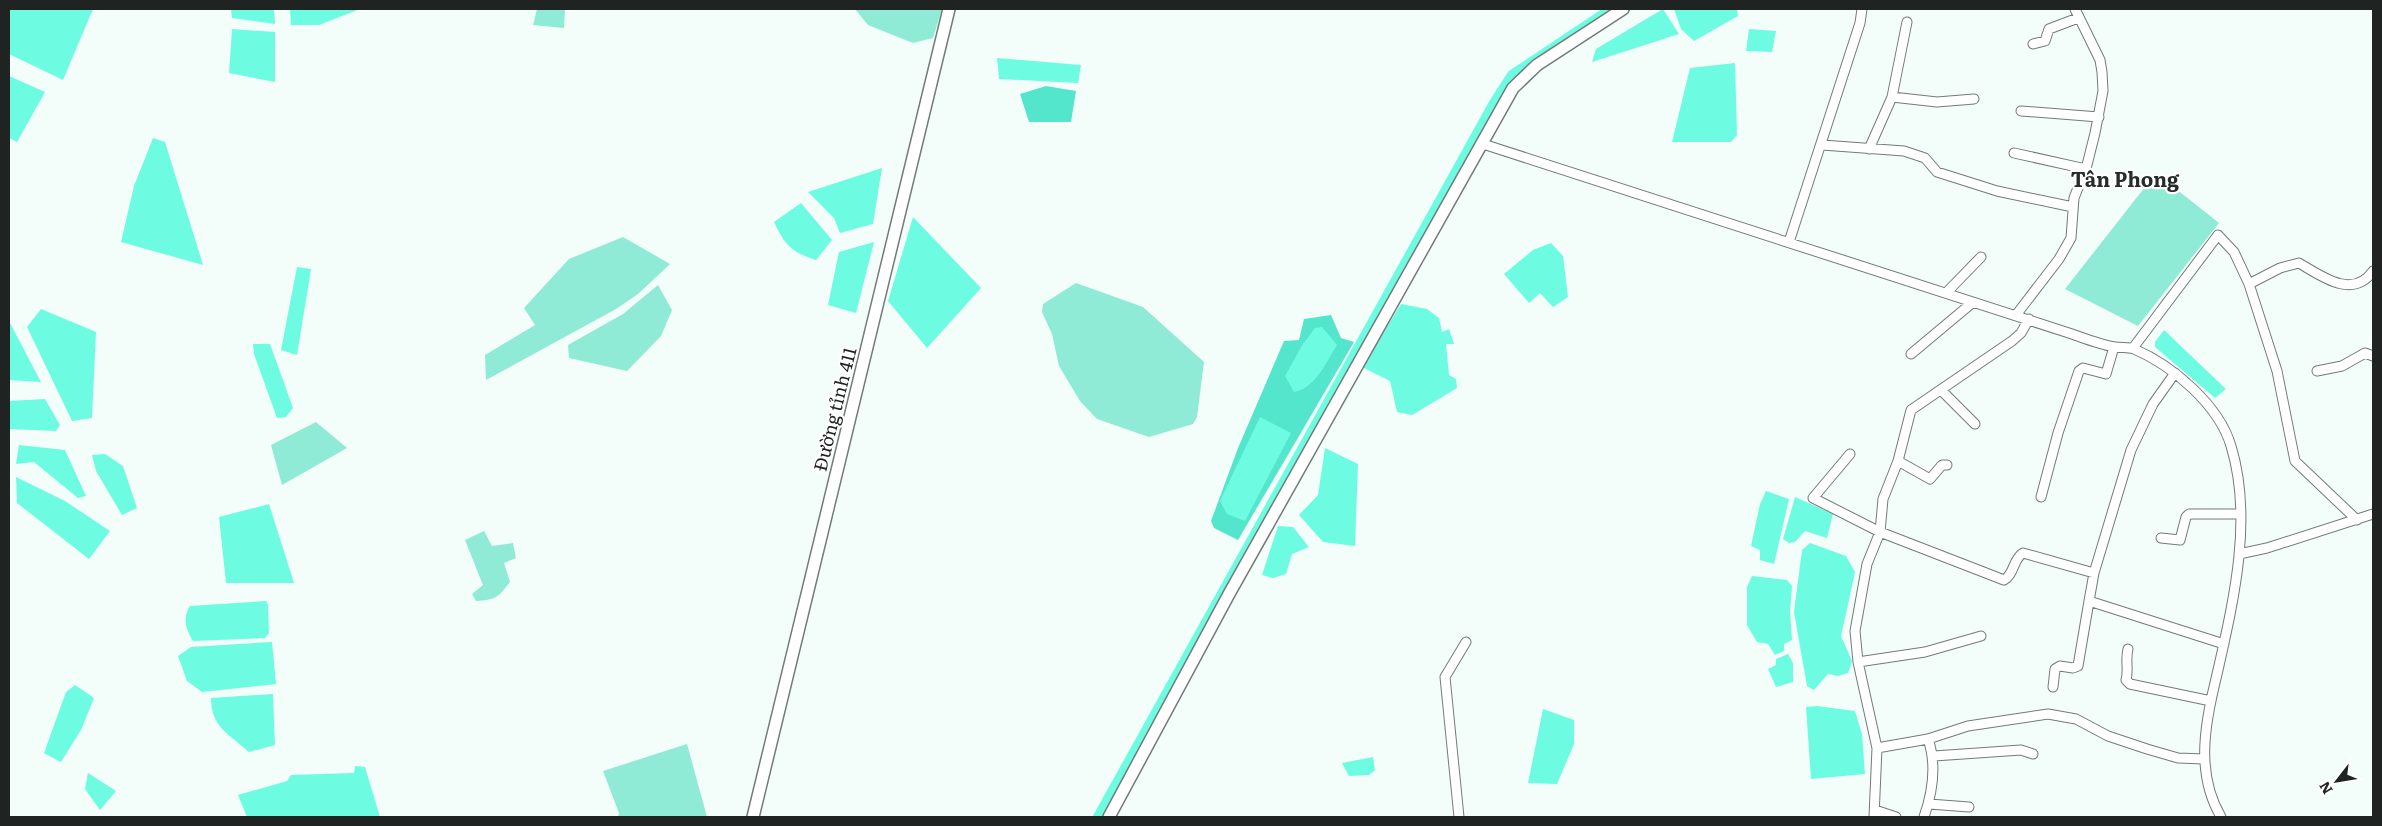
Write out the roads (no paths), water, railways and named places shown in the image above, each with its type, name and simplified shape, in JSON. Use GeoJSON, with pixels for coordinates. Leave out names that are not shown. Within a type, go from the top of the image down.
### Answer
{"type":"FeatureCollection","features":[{"type":"Feature","properties":{"kind":"main road","name":"Đường tỉnh 411"},"geometry":{"type":"LineString","coordinates":[[753,817],[949,9]]}},
{"type":"Feature","properties":{"kind":"main road"},"geometry":{"type":"LineString","coordinates":[[1109,817],[1229,594],[1512,88],[1537,65],[1622,9]]}},
{"type":"Feature","properties":{"kind":"street"},"geometry":{"type":"LineString","coordinates":[[1789,242],[1822,145],[1860,23],[1862,9]]}},
{"type":"Feature","properties":{"kind":"street"},"geometry":{"type":"LineString","coordinates":[[2016,315],[2067,245],[2072,230],[2073,207],[2086,169],[2103,91],[2100,60],[2076,13],[2048,29],[2046,41],[2033,44]]}},
{"type":"Feature","properties":{"kind":"street"},"geometry":{"type":"LineString","coordinates":[[1869,149],[1892,97],[1907,22]]}},
{"type":"Feature","properties":{"kind":"street"},"geometry":{"type":"LineString","coordinates":[[1892,97],[1937,102],[1974,99]]}},
{"type":"Feature","properties":{"kind":"street"},"geometry":{"type":"LineString","coordinates":[[2021,112],[2098,116]]}},
{"type":"Feature","properties":{"kind":"street"},"geometry":{"type":"LineString","coordinates":[[1482,144],[1789,242],[1972,303],[2029,319],[2114,347],[2133,348],[2175,372],[2197,392],[2218,418],[2231,444],[2241,514],[2239,554],[2224,644],[2211,701],[2204,759],[2206,781],[2212,801],[2221,817]]}},
{"type":"Feature","properties":{"kind":"street"},"geometry":{"type":"LineString","coordinates":[[1822,145],[1904,151],[1925,158],[1938,172],[1997,191],[2073,207]]}},
{"type":"Feature","properties":{"kind":"street"},"geometry":{"type":"LineString","coordinates":[[2014,153],[2086,169]]}},
{"type":"Feature","properties":{"kind":"street"},"geometry":{"type":"LineString","coordinates":[[2133,348],[2218,235],[2234,252],[2249,284],[2277,370],[2295,461],[2357,520]]}},
{"type":"Feature","properties":{"kind":"street"},"geometry":{"type":"LineString","coordinates":[[1946,293],[1981,257]]}},
{"type":"Feature","properties":{"kind":"street"},"geometry":{"type":"LineString","coordinates":[[2249,284],[2280,268],[2299,263],[2330,281],[2349,285],[2367,280],[2373,271]]}},
{"type":"Feature","properties":{"kind":"street"},"geometry":{"type":"LineString","coordinates":[[1911,354],[1972,303]]}},
{"type":"Feature","properties":{"kind":"street"},"geometry":{"type":"LineString","coordinates":[[1896,817],[1875,814],[1877,748],[1858,662],[1855,631],[1867,564],[1880,532],[1883,499],[1898,461],[1911,410],[2012,341],[2021,333],[2029,319]]}},
{"type":"Feature","properties":{"kind":"street"},"geometry":{"type":"LineString","coordinates":[[2041,497],[2058,433],[2079,371],[2084,368],[2106,374],[2114,347]]}},
{"type":"Feature","properties":{"kind":"street"},"geometry":{"type":"LineString","coordinates":[[2317,371],[2342,366],[2365,353],[2373,356]]}},
{"type":"Feature","properties":{"kind":"street"},"geometry":{"type":"LineString","coordinates":[[2053,687],[2055,669],[2060,666],[2073,668],[2078,666],[2094,573],[2130,450],[2153,404],[2175,372]]}},
{"type":"Feature","properties":{"kind":"street"},"geometry":{"type":"LineString","coordinates":[[1940,390],[1975,424]]}},
{"type":"Feature","properties":{"kind":"street"},"geometry":{"type":"LineString","coordinates":[[1850,454],[1813,498],[1880,532],[2004,580],[2009,577],[2018,558],[2023,553],[2094,573]]}},
{"type":"Feature","properties":{"kind":"street"},"geometry":{"type":"LineString","coordinates":[[1898,461],[1930,479],[1942,465],[1947,465]]}},
{"type":"Feature","properties":{"kind":"street"},"geometry":{"type":"LineString","coordinates":[[2161,538],[2180,540],[2186,517],[2189,514],[2241,514]]}},
{"type":"Feature","properties":{"kind":"street"},"geometry":{"type":"LineString","coordinates":[[2239,554],[2373,514]]}},
{"type":"Feature","properties":{"kind":"street"},"geometry":{"type":"LineString","coordinates":[[2089,600],[2224,644]]}},
{"type":"Feature","properties":{"kind":"street"},"geometry":{"type":"LineString","coordinates":[[1858,662],[1925,652],[1981,636]]}},
{"type":"Feature","properties":{"kind":"street"},"geometry":{"type":"LineString","coordinates":[[1459,817],[1445,676],[1466,642]]}},
{"type":"Feature","properties":{"kind":"street"},"geometry":{"type":"LineString","coordinates":[[2128,649],[2126,662],[2129,669],[2126,680],[2130,684],[2211,701]]}},
{"type":"Feature","properties":{"kind":"street"},"geometry":{"type":"LineString","coordinates":[[1877,748],[1928,739],[1976,725],[2048,714],[2076,719],[2108,736],[2178,758],[2204,759]]}},
{"type":"Feature","properties":{"kind":"street"},"geometry":{"type":"LineString","coordinates":[[1924,817],[1929,804],[1935,765],[1928,739]]}},
{"type":"Feature","properties":{"kind":"street"},"geometry":{"type":"LineString","coordinates":[[1934,756],[2021,750],[2033,754]]}},
{"type":"Feature","properties":{"kind":"street"},"geometry":{"type":"LineString","coordinates":[[1929,804],[1968,807]]}},
{"type":"Feature","properties":{"kind":"waterway"},"geometry":{"type":"LineString","coordinates":[[1098,817],[1494,103],[1512,75],[1611,9]]}},
{"type":"Feature","properties":{"kind":"district","name":"Tân Phong"},"geometry":{"type":"Point","coordinates":[2125,178]}}]}
